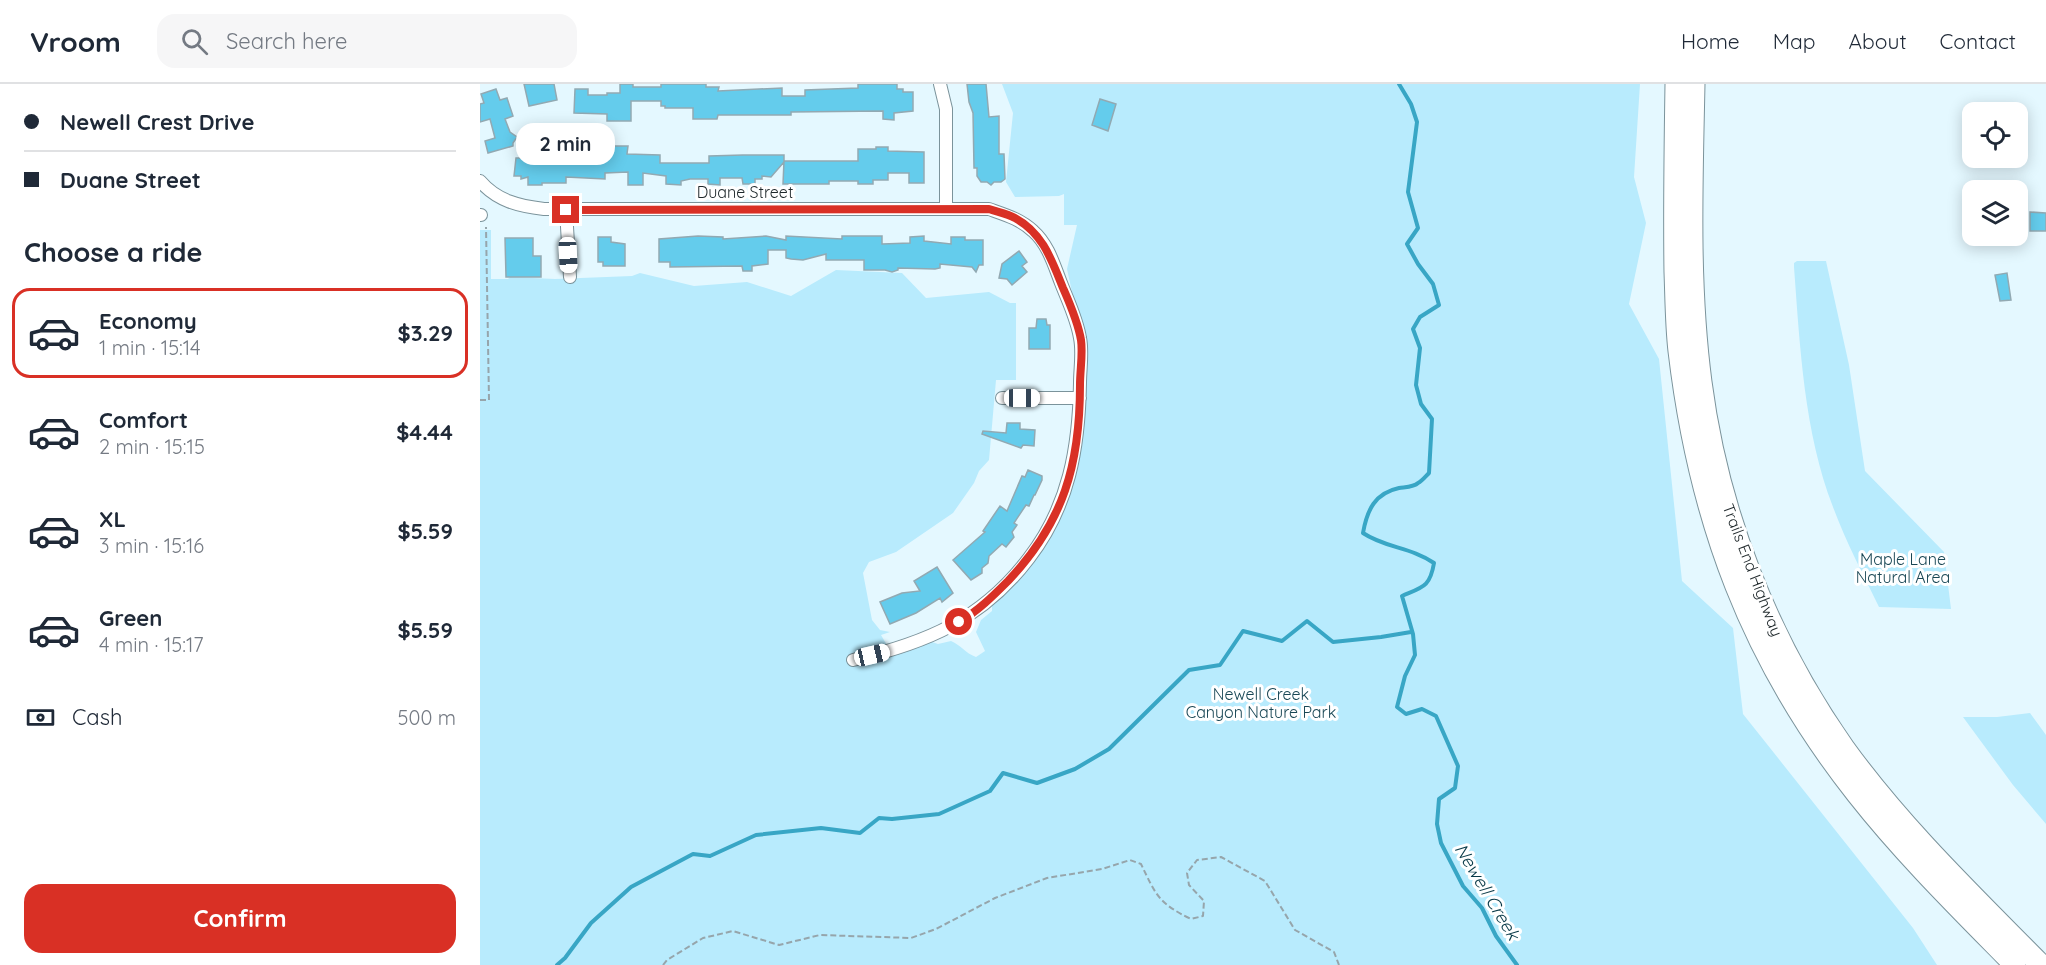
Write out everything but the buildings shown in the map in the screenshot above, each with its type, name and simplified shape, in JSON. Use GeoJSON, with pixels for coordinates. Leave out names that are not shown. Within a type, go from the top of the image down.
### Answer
{"type":"FeatureCollection","features":[{"type":"Feature","properties":{"kind":"highway","name":"Trails End Highway"},"geometry":{"type":"LineString","coordinates":[[1676,84],[1674,230],[1679,350],[1696,460],[1716,531],[1734,582],[1765,652],[1790,697],[1857,795],[1901,846],[2015,965]]}},
{"type":"Feature","properties":{"kind":"highway","name":"Trails End Highway"},"geometry":{"type":"LineString","coordinates":[[1694,84],[1693,281],[1700,379],[1720,483],[1759,595],[1779,639],[1807,689],[1832,730],[1870,782],[1926,846],[2041,965]]}},
{"type":"Feature","properties":{"kind":"street"},"geometry":{"type":"LineString","coordinates":[[940,84],[946,109],[946,208]]}},
{"type":"Feature","properties":{"kind":"street","name":"Duane Street"},"geometry":{"type":"LineString","coordinates":[[480,181],[488,191],[502,200],[530,207],[566,210],[989,209],[1015,218],[1035,233],[1049,252],[1081,340],[1078,432],[1067,487],[1043,539],[1028,560],[973,614],[946,630],[892,651],[853,660]]}},
{"type":"Feature","properties":{"kind":"street"},"geometry":{"type":"LineString","coordinates":[[566,210],[570,277]]}},
{"type":"Feature","properties":{"kind":"street"},"geometry":{"type":"LineString","coordinates":[[1002,398],[1080,398]]}},
{"type":"Feature","properties":{"kind":"path"},"geometry":{"type":"LineString","coordinates":[[480,400],[489,400],[486,224],[481,215]]}},
{"type":"Feature","properties":{"kind":"path"},"geometry":{"type":"LineString","coordinates":[[663,965],[667,960],[704,938],[734,931],[779,945],[820,935],[911,938],[936,929],[995,897],[1047,878],[1102,869],[1130,860],[1141,864],[1155,894],[1170,909],[1191,919],[1203,916],[1204,901],[1189,885],[1187,873],[1197,860],[1221,857],[1265,881],[1295,930],[1334,952],[1339,965]]}},
{"type":"Feature","properties":{"kind":"green space","name":"Newell Creek Canyon Nature Park"},"geometry":{"type":"Polygon","coordinates":[[[1002,84],[1640,84],[1634,177],[1646,223],[1629,304],[1659,359],[1682,581],[1733,628],[1743,714],[1913,928],[1937,965],[480,965],[480,230],[491,230],[491,279],[632,276],[640,273],[694,286],[747,282],[791,296],[836,270],[902,273],[926,298],[989,292],[1010,303],[1016,303],[1016,380],[996,380],[989,460],[979,471],[974,483],[953,513],[896,552],[869,562],[863,573],[872,620],[880,630],[890,632],[881,635],[888,647],[923,639],[938,644],[951,641],[976,657],[985,651],[976,632],[981,620],[992,611],[992,601],[1066,500],[1086,357],[1067,269],[1077,225],[1064,225],[1064,194],[1015,197],[1006,182],[1013,113],[1002,84]]]}},
{"type":"Feature","properties":{"kind":"green space","name":"Maple Lane Natural Area"},"geometry":{"type":"Polygon","coordinates":[[[1797,261],[1826,261],[1849,365],[1865,471],[1944,552],[1951,609],[1879,607],[1843,533],[1823,478],[1809,419],[1794,267],[1797,261]]]}},
{"type":"Feature","properties":{"kind":"green space"},"geometry":{"type":"Polygon","coordinates":[[[2030,713],[2046,735],[2046,824],[2013,785],[1963,717],[1997,717],[2030,713]]]}},
{"type":"Feature","properties":{"kind":"waterway","name":"Newell Creek"},"geometry":{"type":"LineString","coordinates":[[1399,84],[1411,104],[1417,122],[1408,192],[1418,228],[1407,244],[1433,284],[1439,305],[1420,317],[1413,329],[1420,348],[1416,385],[1421,404],[1432,419],[1429,473],[1412,486],[1391,490],[1378,498],[1370,510],[1363,533],[1434,563],[1428,582],[1402,596],[1413,634],[1415,655],[1405,676],[1397,707],[1406,714],[1422,709],[1436,716],[1458,766],[1455,788],[1439,799],[1437,824],[1441,843],[1463,886],[1482,908],[1496,936],[1517,965]]}},
{"type":"Feature","properties":{"kind":"waterway"},"geometry":{"type":"LineString","coordinates":[[557,965],[565,958],[591,923],[631,887],[693,854],[710,856],[756,835],[821,828],[860,833],[879,818],[892,819],[939,814],[990,791],[1003,773],[1037,783],[1075,769],[1109,749],[1189,670],[1220,665],[1243,631],[1282,641],[1307,621],[1333,642],[1411,632]]}},
{"type":"Feature","properties":{"kind":"route"},"geometry":{"type":"LineString","coordinates":[[566,210],[989,209],[1015,218],[1035,233],[1049,252],[1081,340],[1080,398],[1074,461],[1067,487],[1055,515],[1043,539],[1028,560],[973,614],[959,622]]}}]}
